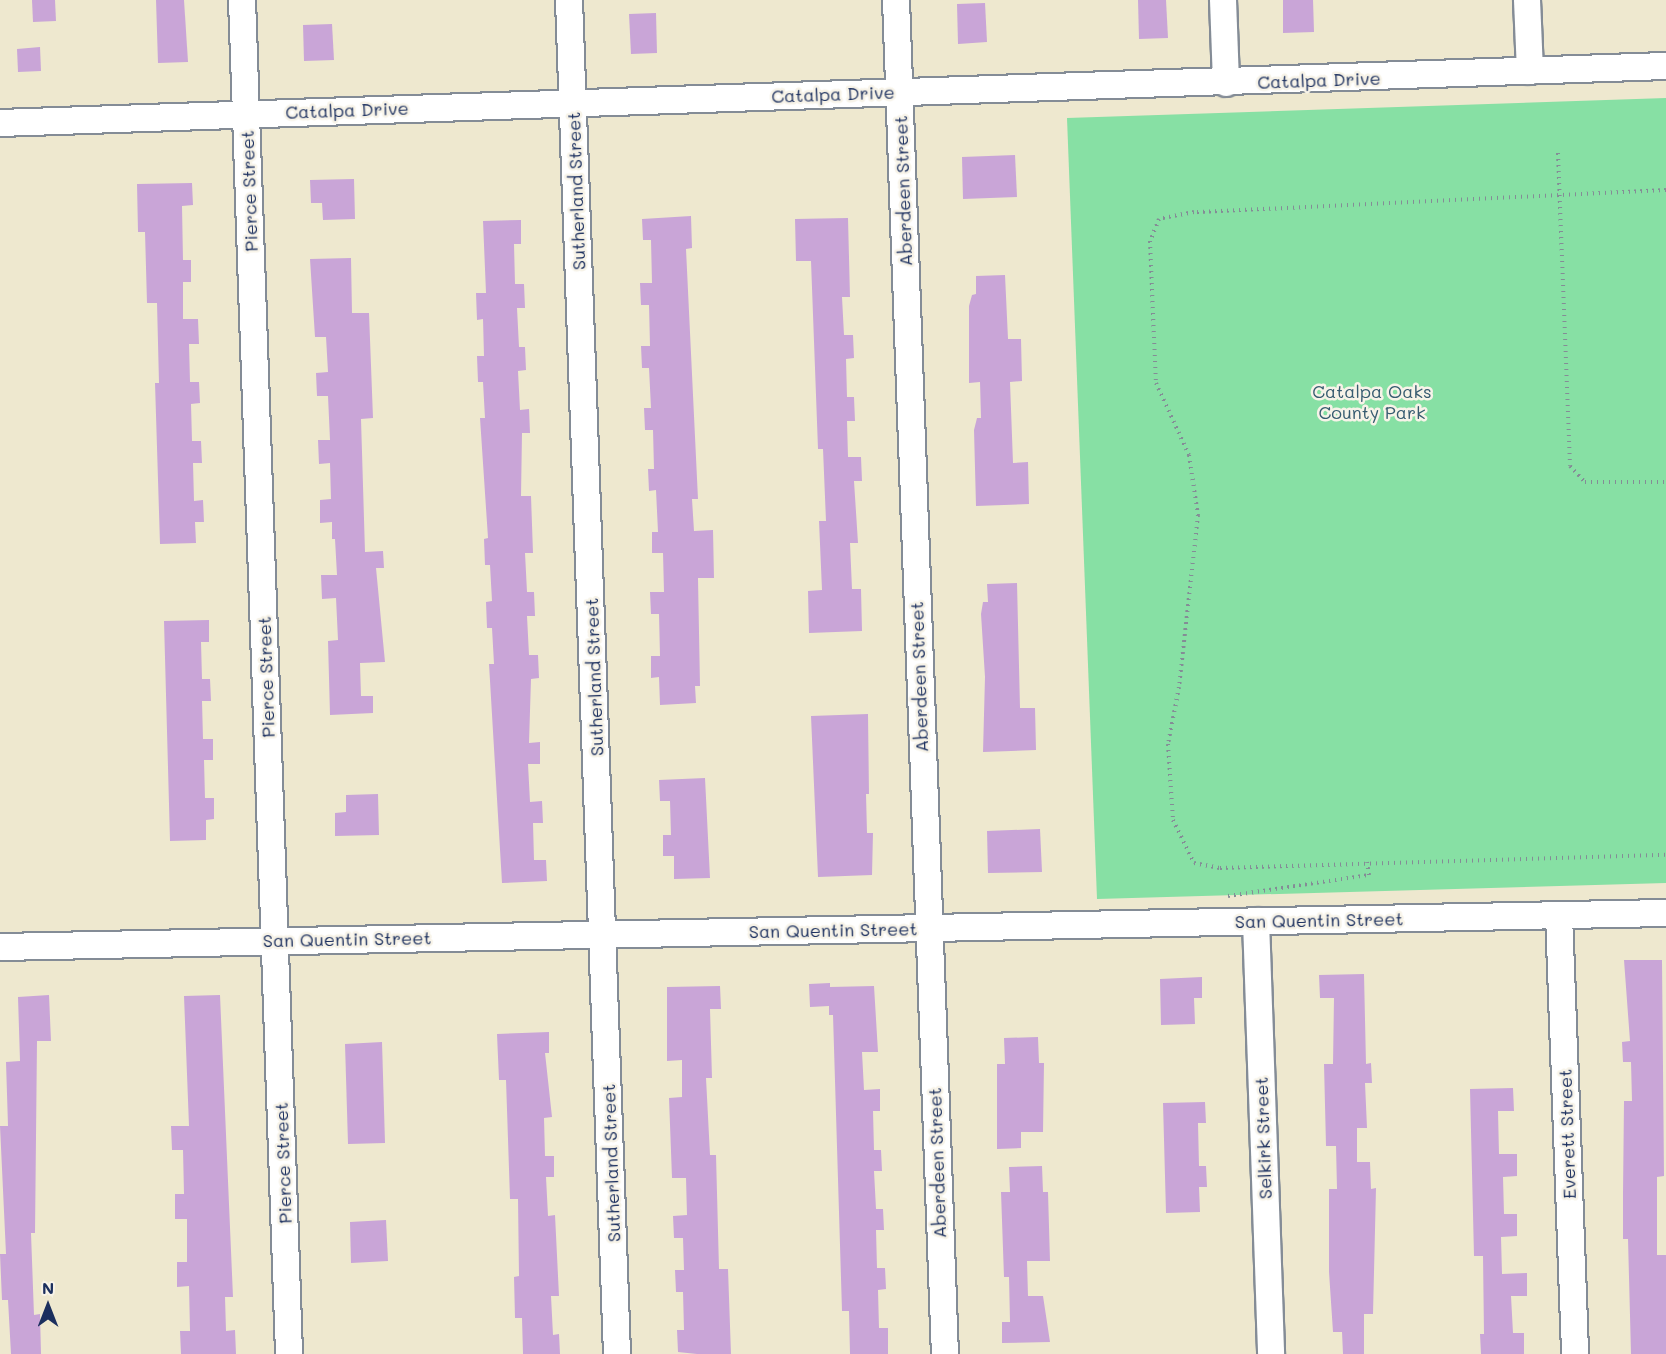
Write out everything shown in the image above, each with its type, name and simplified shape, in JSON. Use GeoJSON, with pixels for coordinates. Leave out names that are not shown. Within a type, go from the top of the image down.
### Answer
{"type":"FeatureCollection","features":[{"type":"Feature","properties":{"kind":"street","name":"Pierce Street"},"geometry":{"type":"LineString","coordinates":[[242,0],[289,1354]]}},
{"type":"Feature","properties":{"kind":"street","name":"Sutherland Street"},"geometry":{"type":"LineString","coordinates":[[569,0],[617,1354]]}},
{"type":"Feature","properties":{"kind":"street","name":"Aberdeen Street"},"geometry":{"type":"LineString","coordinates":[[896,0],[945,1354]]}},
{"type":"Feature","properties":{"kind":"street"},"geometry":{"type":"LineString","coordinates":[[1223,0],[1226,83]]}},
{"type":"Feature","properties":{"kind":"street"},"geometry":{"type":"LineString","coordinates":[[1527,0],[1530,71]]}},
{"type":"Feature","properties":{"kind":"street","name":"Catalpa Drive"},"geometry":{"type":"LineString","coordinates":[[0,123],[1226,83],[1666,66]]}},
{"type":"Feature","properties":{"kind":"street","name":"San Quentin Street"},"geometry":{"type":"LineString","coordinates":[[0,947],[1666,913]]}},
{"type":"Feature","properties":{"kind":"street","name":"Everett Street"},"geometry":{"type":"LineString","coordinates":[[1559,915],[1575,1354]]}},
{"type":"Feature","properties":{"kind":"street","name":"Selkirk Street"},"geometry":{"type":"LineString","coordinates":[[1256,921],[1271,1354]]}},
{"type":"Feature","properties":{"kind":"path"},"geometry":{"type":"LineString","coordinates":[[1558,153],[1570,466],[1586,482],[1666,482]]}},
{"type":"Feature","properties":{"kind":"path"},"geometry":{"type":"LineString","coordinates":[[1666,190],[1194,212],[1168,215],[1154,226],[1150,241],[1156,383],[1189,455],[1198,515],[1179,687],[1168,744],[1173,820],[1178,838],[1194,863],[1205,867],[1666,855]]}},
{"type":"Feature","properties":{"kind":"path"},"geometry":{"type":"LineString","coordinates":[[1228,896],[1369,874],[1367,862]]}},
{"type":"Feature","properties":{"kind":"green space","name":"Catalpa Oaks County Park"},"geometry":{"type":"Polygon","coordinates":[[[1666,98],[1666,883],[1097,899],[1067,118],[1666,98]]]}},
{"type":"Feature","properties":{"kind":"building"},"geometry":{"type":"Polygon","coordinates":[[[32,0],[55,0],[56,21],[33,22],[32,0]]]}},
{"type":"Feature","properties":{"kind":"building"},"geometry":{"type":"Polygon","coordinates":[[[156,0],[184,0],[188,62],[158,63],[156,0]]]}},
{"type":"Feature","properties":{"kind":"building"},"geometry":{"type":"Polygon","coordinates":[[[1138,0],[1166,0],[1168,38],[1139,39],[1138,0]]]}},
{"type":"Feature","properties":{"kind":"building"},"geometry":{"type":"Polygon","coordinates":[[[1283,0],[1313,0],[1314,32],[1283,33],[1283,0]]]}},
{"type":"Feature","properties":{"kind":"building"},"geometry":{"type":"Polygon","coordinates":[[[985,3],[987,42],[958,44],[957,4],[985,3]]]}},
{"type":"Feature","properties":{"kind":"building"},"geometry":{"type":"Polygon","coordinates":[[[656,13],[657,53],[631,54],[629,14],[656,13]]]}},
{"type":"Feature","properties":{"kind":"building"},"geometry":{"type":"Polygon","coordinates":[[[332,24],[334,60],[304,61],[303,25],[332,24]]]}},
{"type":"Feature","properties":{"kind":"building"},"geometry":{"type":"Polygon","coordinates":[[[40,47],[41,71],[18,72],[17,49],[40,47]]]}},
{"type":"Feature","properties":{"kind":"building"},"geometry":{"type":"Polygon","coordinates":[[[1015,155],[1017,197],[963,199],[962,157],[1015,155]]]}},
{"type":"Feature","properties":{"kind":"building"},"geometry":{"type":"Polygon","coordinates":[[[354,179],[355,219],[323,220],[322,203],[311,203],[310,180],[354,179]]]}},
{"type":"Feature","properties":{"kind":"building"},"geometry":{"type":"Polygon","coordinates":[[[192,183],[193,205],[182,206],[183,260],[191,260],[191,282],[183,282],[183,319],[198,319],[199,344],[189,344],[190,382],[199,382],[200,403],[191,404],[192,441],[201,441],[202,463],[193,463],[194,501],[203,500],[204,522],[195,522],[196,543],[160,544],[155,383],[159,383],[157,303],[147,303],[145,232],[138,232],[137,184],[192,183]]]}},
{"type":"Feature","properties":{"kind":"building"},"geometry":{"type":"Polygon","coordinates":[[[691,216],[692,248],[686,249],[698,499],[692,499],[694,531],[713,530],[714,578],[698,578],[700,686],[695,686],[696,703],[660,705],[659,677],[651,678],[651,656],[660,656],[659,614],[651,614],[650,592],[664,592],[663,553],[652,553],[652,532],[658,532],[656,490],[649,491],[648,469],[654,469],[653,430],[645,430],[644,408],[651,408],[649,368],[642,368],[641,346],[650,346],[649,305],[641,305],[640,283],[652,283],[651,240],[643,240],[642,219],[691,216]]]}},
{"type":"Feature","properties":{"kind":"building"},"geometry":{"type":"Polygon","coordinates":[[[848,218],[850,297],[842,297],[844,335],[853,335],[854,358],[846,359],[847,397],[854,397],[855,421],[847,421],[848,457],[861,457],[862,481],[854,481],[858,543],[850,543],[852,589],[861,589],[862,631],[809,633],[808,591],[822,590],[819,521],[826,521],[823,449],[818,449],[811,261],[796,261],[795,219],[848,218]]]}},
{"type":"Feature","properties":{"kind":"building"},"geometry":{"type":"Polygon","coordinates":[[[521,220],[521,244],[514,244],[515,284],[524,284],[525,308],[517,308],[519,347],[525,347],[526,370],[518,371],[520,410],[529,409],[530,433],[522,433],[521,496],[531,496],[533,553],[525,553],[527,592],[534,592],[535,616],[527,616],[529,655],[538,655],[539,678],[531,679],[529,743],[540,742],[540,764],[528,764],[530,802],[542,801],[543,823],[533,823],[534,860],[546,860],[547,881],[502,883],[489,664],[494,664],[492,628],[487,628],[486,602],[492,601],[490,565],[485,565],[484,539],[488,538],[480,418],[485,418],[483,382],[478,382],[477,356],[484,356],[483,319],[477,320],[476,293],[486,293],[483,221],[521,220]]]}},
{"type":"Feature","properties":{"kind":"building"},"geometry":{"type":"Polygon","coordinates":[[[351,258],[352,313],[369,313],[373,418],[361,419],[365,552],[383,551],[384,568],[376,568],[385,662],[360,663],[361,696],[373,696],[373,713],[330,715],[328,641],[338,640],[336,598],[322,599],[321,575],[337,575],[332,522],[320,523],[320,500],[331,499],[330,463],[319,464],[318,440],[330,440],[328,396],[317,396],[316,373],[328,372],[326,337],[315,337],[310,259],[351,258]]]}},
{"type":"Feature","properties":{"kind":"building"},"geometry":{"type":"Polygon","coordinates":[[[1005,275],[1008,339],[1021,339],[1022,381],[1010,382],[1013,463],[1028,462],[1029,504],[976,506],[974,430],[977,418],[981,418],[980,382],[969,383],[969,306],[972,295],[976,294],[976,276],[1005,275]]]}},
{"type":"Feature","properties":{"kind":"building"},"geometry":{"type":"Polygon","coordinates":[[[1017,583],[1020,708],[1035,708],[1036,750],[983,752],[985,677],[981,614],[983,602],[988,602],[987,584],[1017,583]]]}},
{"type":"Feature","properties":{"kind":"building"},"geometry":{"type":"Polygon","coordinates":[[[209,620],[209,642],[201,642],[202,679],[210,679],[211,701],[202,701],[203,739],[213,739],[213,760],[204,760],[205,798],[214,798],[214,819],[206,820],[206,840],[170,841],[164,621],[209,620]]]}},
{"type":"Feature","properties":{"kind":"building"},"geometry":{"type":"Polygon","coordinates":[[[868,714],[869,794],[866,794],[867,833],[873,833],[872,875],[818,877],[811,716],[868,714]]]}},
{"type":"Feature","properties":{"kind":"building"},"geometry":{"type":"Polygon","coordinates":[[[705,778],[710,878],[674,879],[674,856],[663,856],[663,835],[671,835],[670,801],[660,801],[659,780],[705,778]]]}},
{"type":"Feature","properties":{"kind":"building"},"geometry":{"type":"Polygon","coordinates":[[[378,794],[379,835],[335,836],[335,813],[346,812],[346,795],[378,794]]]}},
{"type":"Feature","properties":{"kind":"building"},"geometry":{"type":"Polygon","coordinates":[[[1040,829],[1042,872],[988,873],[987,831],[1040,829]]]}},
{"type":"Feature","properties":{"kind":"building"},"geometry":{"type":"Polygon","coordinates":[[[1624,960],[1662,960],[1664,1176],[1657,1177],[1657,1255],[1666,1255],[1666,1354],[1631,1354],[1628,1239],[1623,1239],[1624,1101],[1632,1101],[1631,1062],[1623,1062],[1622,1042],[1630,1041],[1624,960]]]}},
{"type":"Feature","properties":{"kind":"building"},"geometry":{"type":"Polygon","coordinates":[[[1364,974],[1366,1064],[1371,1063],[1372,1083],[1365,1083],[1367,1128],[1357,1128],[1357,1162],[1370,1162],[1371,1189],[1376,1188],[1373,1314],[1364,1314],[1364,1354],[1343,1354],[1342,1332],[1333,1332],[1329,1272],[1329,1189],[1337,1189],[1336,1146],[1326,1146],[1324,1064],[1333,1064],[1334,998],[1320,998],[1319,975],[1364,974]]]}},
{"type":"Feature","properties":{"kind":"building"},"geometry":{"type":"Polygon","coordinates":[[[1202,977],[1202,998],[1194,998],[1195,1024],[1161,1025],[1160,979],[1202,977]]]}},
{"type":"Feature","properties":{"kind":"building"},"geometry":{"type":"Polygon","coordinates":[[[830,983],[830,987],[874,986],[878,1052],[862,1052],[864,1090],[880,1089],[880,1111],[873,1111],[874,1150],[881,1150],[882,1171],[874,1171],[876,1209],[883,1209],[884,1230],[876,1230],[877,1268],[885,1268],[886,1289],[878,1290],[879,1328],[888,1328],[888,1354],[850,1354],[849,1311],[842,1311],[833,1015],[829,1015],[829,1006],[810,1007],[809,984],[830,983]]]}},
{"type":"Feature","properties":{"kind":"building"},"geometry":{"type":"Polygon","coordinates":[[[720,986],[721,1009],[710,1009],[712,1078],[706,1078],[710,1155],[716,1155],[719,1269],[728,1269],[731,1354],[697,1354],[678,1352],[677,1330],[684,1330],[683,1292],[676,1292],[675,1270],[684,1270],[683,1238],[674,1238],[673,1216],[687,1215],[686,1178],[672,1178],[669,1098],[682,1097],[682,1060],[667,1061],[667,987],[720,986]]]}},
{"type":"Feature","properties":{"kind":"building"},"geometry":{"type":"Polygon","coordinates":[[[49,995],[51,1041],[37,1041],[35,1233],[31,1233],[34,1315],[40,1314],[41,1354],[11,1354],[8,1300],[2,1300],[0,1254],[6,1254],[0,1126],[8,1126],[6,1062],[20,1061],[18,997],[49,995]]]}},
{"type":"Feature","properties":{"kind":"building"},"geometry":{"type":"Polygon","coordinates":[[[220,995],[233,1297],[225,1297],[226,1331],[235,1330],[236,1354],[181,1354],[180,1331],[190,1331],[189,1286],[177,1287],[177,1262],[187,1262],[187,1219],[175,1219],[175,1194],[184,1194],[183,1150],[172,1150],[171,1126],[189,1126],[184,996],[220,995]]]}},
{"type":"Feature","properties":{"kind":"building"},"geometry":{"type":"Polygon","coordinates":[[[549,1032],[549,1053],[545,1053],[552,1117],[544,1118],[545,1156],[554,1156],[554,1177],[546,1177],[548,1216],[555,1215],[559,1296],[551,1296],[553,1335],[559,1334],[560,1354],[523,1354],[522,1318],[515,1318],[514,1277],[519,1276],[518,1199],[510,1199],[506,1080],[499,1080],[497,1034],[549,1032]]]}},
{"type":"Feature","properties":{"kind":"building"},"geometry":{"type":"Polygon","coordinates":[[[1038,1037],[1039,1063],[1044,1063],[1043,1132],[1021,1132],[1021,1148],[997,1149],[997,1064],[1005,1064],[1004,1038],[1038,1037]]]}},
{"type":"Feature","properties":{"kind":"building"},"geometry":{"type":"Polygon","coordinates":[[[382,1042],[385,1143],[348,1144],[345,1044],[382,1042]]]}},
{"type":"Feature","properties":{"kind":"building"},"geometry":{"type":"Polygon","coordinates":[[[1513,1088],[1514,1111],[1498,1111],[1499,1154],[1517,1154],[1517,1176],[1503,1177],[1504,1214],[1517,1214],[1517,1236],[1501,1237],[1502,1274],[1527,1273],[1527,1296],[1511,1296],[1513,1333],[1524,1333],[1524,1354],[1481,1354],[1480,1334],[1484,1334],[1483,1256],[1474,1256],[1470,1089],[1513,1088]]]}},
{"type":"Feature","properties":{"kind":"building"},"geometry":{"type":"Polygon","coordinates":[[[1205,1102],[1206,1123],[1198,1123],[1199,1166],[1206,1166],[1207,1187],[1199,1187],[1200,1212],[1166,1213],[1163,1103],[1205,1102]]]}},
{"type":"Feature","properties":{"kind":"building"},"geometry":{"type":"Polygon","coordinates":[[[1042,1166],[1043,1192],[1048,1192],[1050,1261],[1027,1261],[1028,1296],[1043,1296],[1050,1342],[1002,1343],[1002,1322],[1010,1322],[1009,1277],[1004,1277],[1001,1192],[1010,1192],[1009,1167],[1042,1166]]]}},
{"type":"Feature","properties":{"kind":"building"},"geometry":{"type":"Polygon","coordinates":[[[386,1220],[388,1261],[351,1263],[350,1222],[386,1220]]]}}]}
